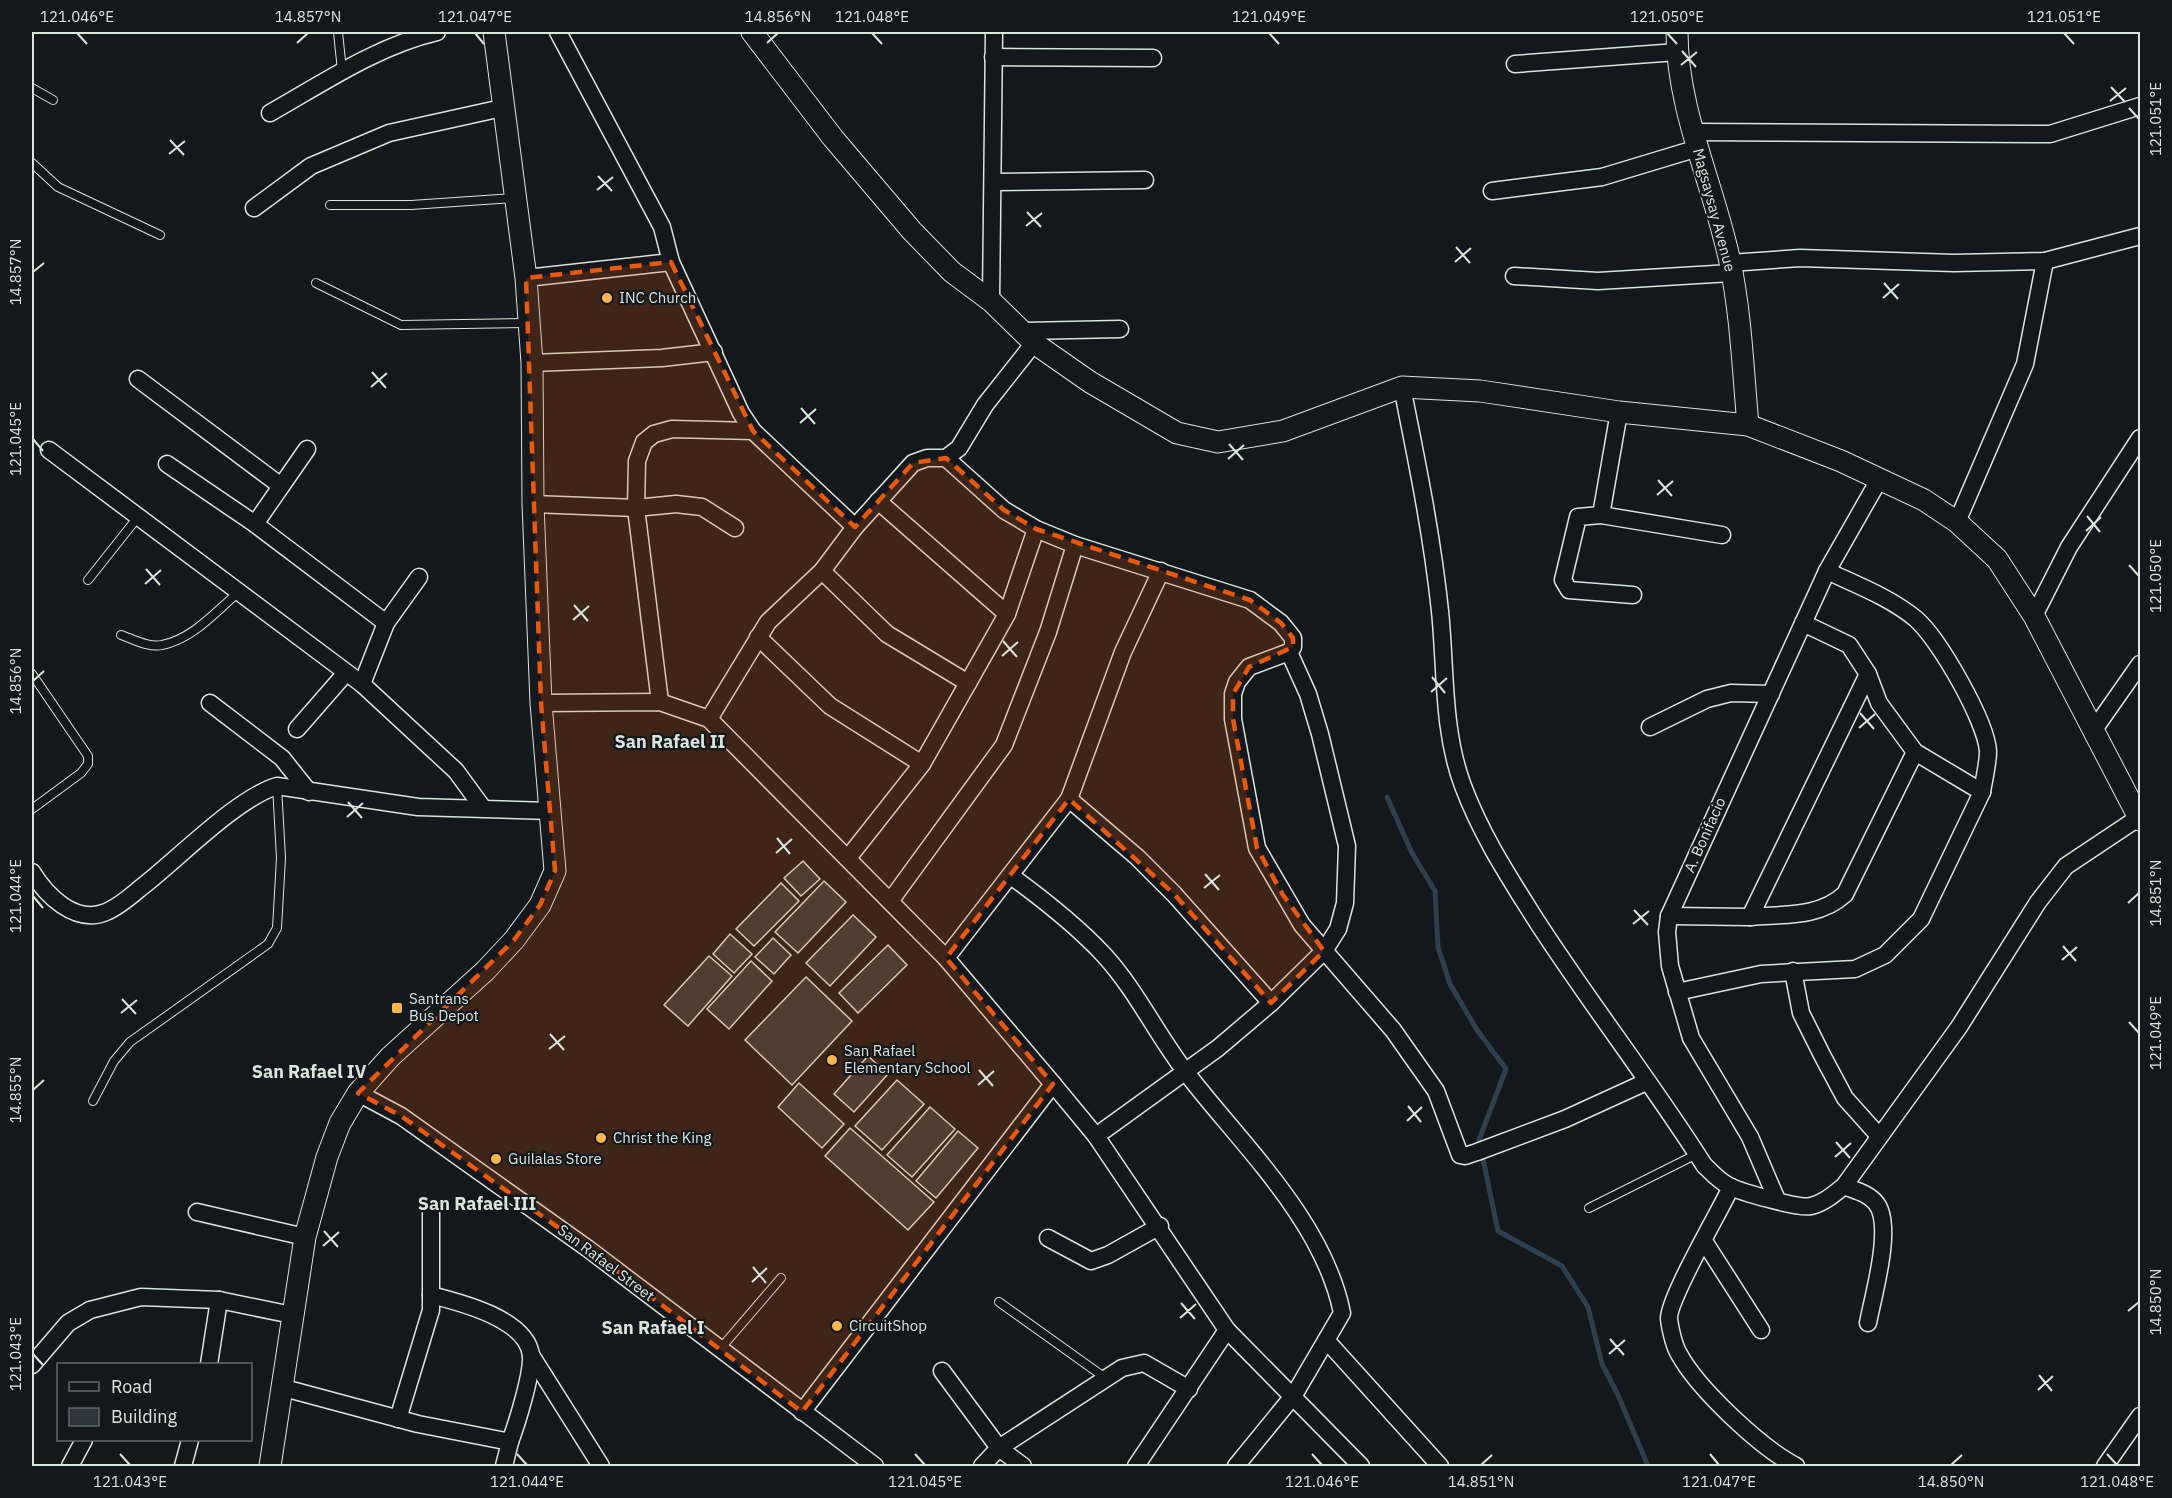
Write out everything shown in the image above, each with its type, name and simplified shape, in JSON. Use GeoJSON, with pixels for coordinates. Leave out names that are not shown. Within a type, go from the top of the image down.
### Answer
{"type":"FeatureCollection","features":[{"type":"Feature","properties":{"kind":"street"},"geometry":{"type":"LineString","coordinates":[[270,113],[410,35],[437,32]]}},
{"type":"Feature","properties":{"kind":"street"},"geometry":{"type":"LineString","coordinates":[[270,1467],[284,1388],[292,1315],[305,1237],[327,1157],[340,1123],[358,1093],[390,1057],[485,971],[514,940],[540,905],[555,871],[541,703],[533,504],[532,363],[526,278],[502,108],[494,32]]}},
{"type":"Feature","properties":{"kind":"street"},"geometry":{"type":"LineString","coordinates":[[558,32],[662,227],[671,262],[741,413],[753,431],[855,527]]}},
{"type":"Feature","properties":{"kind":"street"},"geometry":{"type":"LineString","coordinates":[[752,32],[833,138],[912,231],[952,272],[991,302],[1029,337],[1089,382],[1177,433],[1218,442],[1283,431],[1402,387],[1480,391],[1618,412],[1748,425],[1880,478],[1924,500],[1957,522],[1997,559],[2034,616],[2139,819],[2066,866],[2038,902],[1959,1027],[1844,1186],[1826,1199],[1810,1206],[1792,1206],[1731,1187],[1715,1177],[1646,1082],[1502,868],[1483,836],[1462,784],[1448,728],[1440,613],[1429,516],[1402,387]]}},
{"type":"Feature","properties":{"kind":"street"},"geometry":{"type":"LineString","coordinates":[[991,302],[994,32]]}},
{"type":"Feature","properties":{"kind":"street"},"geometry":{"type":"LineString","coordinates":[[1515,64],[1677,42]]}},
{"type":"Feature","properties":{"kind":"street","name":"Magsaysay Avenue"},"geometry":{"type":"LineString","coordinates":[[1677,42],[1682,87],[1731,268],[1742,346],[1748,425]]}},
{"type":"Feature","properties":{"kind":"street"},"geometry":{"type":"LineString","coordinates":[[993,57],[1153,58]]}},
{"type":"Feature","properties":{"kind":"street"},"geometry":{"type":"LineString","coordinates":[[1492,191],[1602,177],[1696,140],[2050,134],[2140,106]]}},
{"type":"Feature","properties":{"kind":"street"},"geometry":{"type":"LineString","coordinates":[[254,208],[311,166],[389,133],[502,108]]}},
{"type":"Feature","properties":{"kind":"street"},"geometry":{"type":"LineString","coordinates":[[993,182],[1145,180]]}},
{"type":"Feature","properties":{"kind":"street"},"geometry":{"type":"LineString","coordinates":[[1514,276],[1598,280],[1731,268],[1800,258],[1954,263],[2045,261],[2140,236]]}},
{"type":"Feature","properties":{"kind":"street"},"geometry":{"type":"LineString","coordinates":[[1957,522],[2025,364],[2045,261]]}},
{"type":"Feature","properties":{"kind":"street"},"geometry":{"type":"LineString","coordinates":[[526,278],[671,262]]}},
{"type":"Feature","properties":{"kind":"street"},"geometry":{"type":"LineString","coordinates":[[1029,337],[1120,328]]}},
{"type":"Feature","properties":{"kind":"street"},"geometry":{"type":"LineString","coordinates":[[709,719],[768,622],[822,571],[855,527],[913,463],[927,458],[946,458],[959,448],[1029,337]]}},
{"type":"Feature","properties":{"kind":"street"},"geometry":{"type":"LineString","coordinates":[[532,363],[662,358],[714,352]]}},
{"type":"Feature","properties":{"kind":"street"},"geometry":{"type":"LineString","coordinates":[[138,379],[281,486]]}},
{"type":"Feature","properties":{"kind":"street"},"geometry":{"type":"LineString","coordinates":[[1601,515],[1618,412]]}},
{"type":"Feature","properties":{"kind":"street"},"geometry":{"type":"LineString","coordinates":[[660,702],[636,508],[637,461],[644,442],[654,434],[672,429],[753,431]]}},
{"type":"Feature","properties":{"kind":"street"},"geometry":{"type":"LineString","coordinates":[[2034,616],[2069,547],[2140,438]]}},
{"type":"Feature","properties":{"kind":"street"},"geometry":{"type":"LineString","coordinates":[[255,524],[307,449]]}},
{"type":"Feature","properties":{"kind":"street"},"geometry":{"type":"LineString","coordinates":[[49,450],[345,674],[362,684],[456,771],[483,808]]}},
{"type":"Feature","properties":{"kind":"street"},"geometry":{"type":"LineString","coordinates":[[946,458],[1004,510],[1036,529],[1075,545],[1250,600],[1281,623],[1293,638],[1293,646],[1289,652],[1250,667],[1237,682],[1233,694],[1233,719],[1257,848],[1283,896],[1324,951],[1393,1030],[1436,1091],[1460,1155],[1465,1156],[1477,1152],[1565,1119],[1646,1082]]}},
{"type":"Feature","properties":{"kind":"street"},"geometry":{"type":"LineString","coordinates":[[167,464],[255,524],[386,623]]}},
{"type":"Feature","properties":{"kind":"street","name":"A. Bonifacio"},"geometry":{"type":"LineString","coordinates":[[1777,1200],[1750,1137],[1691,1038],[1670,966],[1667,932],[1669,916],[1827,571],[1880,478]]}},
{"type":"Feature","properties":{"kind":"street"},"geometry":{"type":"LineString","coordinates":[[878,501],[1007,614]]}},
{"type":"Feature","properties":{"kind":"street"},"geometry":{"type":"LineString","coordinates":[[533,504],[636,508],[676,504],[702,507],[735,528]]}},
{"type":"Feature","properties":{"kind":"street"},"geometry":{"type":"LineString","coordinates":[[1633,595],[1569,590],[1563,580],[1578,517],[1601,515],[1722,535]]}},
{"type":"Feature","properties":{"kind":"street"},"geometry":{"type":"LineString","coordinates":[[848,858],[922,764],[1007,614],[1036,529]]}},
{"type":"Feature","properties":{"kind":"street"},"geometry":{"type":"LineString","coordinates":[[891,900],[1004,745],[1048,632],[1075,545]]}},
{"type":"Feature","properties":{"kind":"street"},"geometry":{"type":"LineString","coordinates":[[822,571],[887,634],[968,683]]}},
{"type":"Feature","properties":{"kind":"street"},"geometry":{"type":"LineString","coordinates":[[946,958],[1069,799],[1123,652],[1161,571]]}},
{"type":"Feature","properties":{"kind":"street"},"geometry":{"type":"LineString","coordinates":[[1677,992],[1761,974],[1855,969],[1885,955],[1921,919],[1982,792],[1988,751],[1980,724],[1955,673],[1924,628],[1915,619],[1874,594],[1827,571]]}},
{"type":"Feature","properties":{"kind":"street"},"geometry":{"type":"LineString","coordinates":[[362,684],[386,623],[419,577]]}},
{"type":"Feature","properties":{"kind":"street"},"geometry":{"type":"LineString","coordinates":[[1803,623],[1849,645],[1868,674],[1879,704],[1915,752],[1982,792]]}},
{"type":"Feature","properties":{"kind":"street"},"geometry":{"type":"LineString","coordinates":[[758,637],[830,706],[922,764]]}},
{"type":"Feature","properties":{"kind":"street"},"geometry":{"type":"LineString","coordinates":[[1096,1136],[1186,1072],[1271,1003],[1324,951],[1338,929],[1344,903],[1347,846],[1320,734],[1308,694],[1289,652]]}},
{"type":"Feature","properties":{"kind":"street"},"geometry":{"type":"LineString","coordinates":[[2093,731],[2140,664]]}},
{"type":"Feature","properties":{"kind":"street"},"geometry":{"type":"LineString","coordinates":[[297,729],[345,674]]}},
{"type":"Feature","properties":{"kind":"street"},"geometry":{"type":"LineString","coordinates":[[1750,917],[1868,674]]}},
{"type":"Feature","properties":{"kind":"street"},"geometry":{"type":"LineString","coordinates":[[1650,727],[1707,699],[1723,695],[1771,694]]}},
{"type":"Feature","properties":{"kind":"street"},"geometry":{"type":"LineString","coordinates":[[541,703],[660,702],[709,719],[946,958],[1096,1136],[1160,1226],[1227,1330],[1294,1395],[1355,1464]]}},
{"type":"Feature","properties":{"kind":"street"},"geometry":{"type":"LineString","coordinates":[[210,703],[282,758],[309,792]]}},
{"type":"Feature","properties":{"kind":"street"},"geometry":{"type":"LineString","coordinates":[[1669,916],[1750,917],[1814,912],[1832,906],[1845,894],[1915,752]]}},
{"type":"Feature","properties":{"kind":"street"},"geometry":{"type":"LineString","coordinates":[[32,872],[36,891],[80,914],[104,913],[159,874],[240,806],[262,790],[278,786],[418,807],[551,811]]}},
{"type":"Feature","properties":{"kind":"street"},"geometry":{"type":"LineString","coordinates":[[1069,799],[1137,857],[1174,894],[1271,1003]]}},
{"type":"Feature","properties":{"kind":"street"},"geometry":{"type":"LineString","coordinates":[[1011,876],[1062,914],[1106,956],[1186,1072],[1292,1203],[1334,1279],[1342,1313],[1294,1395],[1236,1467]]}},
{"type":"Feature","properties":{"kind":"street"},"geometry":{"type":"LineString","coordinates":[[1793,971],[1801,1013],[1822,1055],[1845,1098],[1879,1136]]}},
{"type":"Feature","properties":{"kind":"street"},"geometry":{"type":"LineString","coordinates":[[802,1412],[1053,1084]]}},
{"type":"Feature","properties":{"kind":"street","name":"San Rafael Street"},"geometry":{"type":"LineString","coordinates":[[358,1093],[401,1116],[551,1222],[875,1467]]}},
{"type":"Feature","properties":{"kind":"street"},"geometry":{"type":"LineString","coordinates":[[1844,1186],[1867,1194],[1878,1205],[1883,1227],[1868,1323]]}},
{"type":"Feature","properties":{"kind":"street"},"geometry":{"type":"LineString","coordinates":[[1731,1187],[1685,1274],[1669,1317],[1678,1353],[1710,1393],[1771,1461],[1796,1467]]}},
{"type":"Feature","properties":{"kind":"street"},"geometry":{"type":"LineString","coordinates":[[197,1212],[305,1237]]}},
{"type":"Feature","properties":{"kind":"street"},"geometry":{"type":"LineString","coordinates":[[398,1419],[431,1310],[430,1214]]}},
{"type":"Feature","properties":{"kind":"street"},"geometry":{"type":"LineString","coordinates":[[1048,1238],[1091,1261],[1108,1255],[1160,1226]]}},
{"type":"Feature","properties":{"kind":"street"},"geometry":{"type":"LineString","coordinates":[[1704,1241],[1761,1330]]}},
{"type":"Feature","properties":{"kind":"street"},"geometry":{"type":"LineString","coordinates":[[431,1295],[482,1310],[522,1336],[601,1467]]}},
{"type":"Feature","properties":{"kind":"street"},"geometry":{"type":"LineString","coordinates":[[32,1365],[68,1323],[90,1310],[141,1297],[219,1300],[292,1315]]}},
{"type":"Feature","properties":{"kind":"street"},"geometry":{"type":"LineString","coordinates":[[209,1363],[219,1300]]}},
{"type":"Feature","properties":{"kind":"street"},"geometry":{"type":"LineString","coordinates":[[1136,1467],[1227,1330]]}},
{"type":"Feature","properties":{"kind":"street"},"geometry":{"type":"LineString","coordinates":[[1327,1341],[1440,1467]]}},
{"type":"Feature","properties":{"kind":"street"},"geometry":{"type":"LineString","coordinates":[[504,1467],[521,1411],[531,1354]]}},
{"type":"Feature","properties":{"kind":"street"},"geometry":{"type":"LineString","coordinates":[[982,1467],[999,1448],[1104,1377],[1122,1368],[1144,1363],[1189,1389]]}},
{"type":"Feature","properties":{"kind":"street"},"geometry":{"type":"LineString","coordinates":[[942,1371],[999,1448],[1023,1467]]}},
{"type":"Feature","properties":{"kind":"street"},"geometry":{"type":"LineString","coordinates":[[284,1388],[398,1419],[510,1442]]}},
{"type":"Feature","properties":{"kind":"street"},"geometry":{"type":"LineString","coordinates":[[2105,1467],[2135,1435],[2140,1416]]}},
{"type":"Feature","properties":{"kind":"street"},"geometry":{"type":"LineString","coordinates":[[70,1467],[83,1441]]}},
{"type":"Feature","properties":{"kind":"street"},"geometry":{"type":"LineString","coordinates":[[183,1467],[190,1441]]}},
{"type":"Feature","properties":{"kind":"lane"},"geometry":{"type":"LineString","coordinates":[[338,32],[342,72]]}},
{"type":"Feature","properties":{"kind":"lane"},"geometry":{"type":"LineString","coordinates":[[32,88],[53,100]]}},
{"type":"Feature","properties":{"kind":"lane"},"geometry":{"type":"LineString","coordinates":[[32,163],[58,187],[160,235]]}},
{"type":"Feature","properties":{"kind":"lane"},"geometry":{"type":"LineString","coordinates":[[330,205],[411,205],[515,198]]}},
{"type":"Feature","properties":{"kind":"lane"},"geometry":{"type":"LineString","coordinates":[[316,283],[401,325],[528,323]]}},
{"type":"Feature","properties":{"kind":"lane"},"geometry":{"type":"LineString","coordinates":[[88,580],[138,517]]}},
{"type":"Feature","properties":{"kind":"lane"},"geometry":{"type":"LineString","coordinates":[[121,635],[147,644],[161,645],[192,633],[239,592]]}},
{"type":"Feature","properties":{"kind":"lane"},"geometry":{"type":"LineString","coordinates":[[32,809],[88,764],[88,756],[33,678]]}},
{"type":"Feature","properties":{"kind":"lane"},"geometry":{"type":"LineString","coordinates":[[93,1101],[114,1061],[130,1042],[268,944],[277,928],[281,858],[278,786]]}},
{"type":"Feature","properties":{"kind":"lane"},"geometry":{"type":"LineString","coordinates":[[1589,1208],[1697,1154]]}},
{"type":"Feature","properties":{"kind":"lane"},"geometry":{"type":"LineString","coordinates":[[720,1350],[781,1278]]}},
{"type":"Feature","properties":{"kind":"lane"},"geometry":{"type":"LineString","coordinates":[[999,1302],[1104,1377]]}},
{"type":"Feature","properties":{"kind":"highlighted area"},"geometry":{"type":"Polygon","coordinates":[[[671,262],[753,431],[855,527],[913,463],[946,458],[1004,510],[1036,529],[1250,600],[1281,623],[1293,638],[1293,647],[1249,667],[1233,694],[1233,719],[1257,848],[1283,895],[1324,951],[1271,1003],[1174,894],[1069,799],[946,958],[1053,1084],[802,1412],[587,1248],[401,1116],[358,1093],[514,940],[540,905],[555,871],[541,703],[526,278],[671,262]]]}},
{"type":"Feature","properties":{"kind":"building"},"geometry":{"type":"Polygon","coordinates":[[[803,861],[820,879],[801,896],[784,878],[803,861]]]}},
{"type":"Feature","properties":{"kind":"building"},"geometry":{"type":"Polygon","coordinates":[[[824,881],[846,902],[798,953],[775,932],[824,881]]]}},
{"type":"Feature","properties":{"kind":"building"},"geometry":{"type":"Polygon","coordinates":[[[781,883],[799,901],[754,946],[736,929],[781,883]]]}},
{"type":"Feature","properties":{"kind":"building"},"geometry":{"type":"Polygon","coordinates":[[[853,915],[876,937],[830,986],[806,963],[853,915]]]}},
{"type":"Feature","properties":{"kind":"building"},"geometry":{"type":"Polygon","coordinates":[[[730,934],[752,954],[734,973],[713,954],[730,934]]]}},
{"type":"Feature","properties":{"kind":"building"},"geometry":{"type":"Polygon","coordinates":[[[773,938],[791,955],[774,974],[755,957],[773,938]]]}},
{"type":"Feature","properties":{"kind":"building"},"geometry":{"type":"Polygon","coordinates":[[[888,945],[907,965],[858,1013],[839,993],[888,945]]]}},
{"type":"Feature","properties":{"kind":"building"},"geometry":{"type":"Polygon","coordinates":[[[709,956],[732,976],[688,1026],[664,1005],[709,956]]]}},
{"type":"Feature","properties":{"kind":"building"},"geometry":{"type":"Polygon","coordinates":[[[751,961],[772,981],[729,1029],[707,1009],[751,961]]]}},
{"type":"Feature","properties":{"kind":"building"},"geometry":{"type":"Polygon","coordinates":[[[806,977],[852,1021],[792,1085],[745,1040],[806,977]]]}},
{"type":"Feature","properties":{"kind":"building"},"geometry":{"type":"Polygon","coordinates":[[[868,1056],[888,1074],[854,1112],[834,1094],[868,1056]]]}},
{"type":"Feature","properties":{"kind":"building"},"geometry":{"type":"Polygon","coordinates":[[[897,1080],[924,1104],[882,1150],[855,1126],[897,1080]]]}},
{"type":"Feature","properties":{"kind":"building"},"geometry":{"type":"Polygon","coordinates":[[[799,1083],[844,1124],[822,1148],[778,1107],[799,1083]]]}},
{"type":"Feature","properties":{"kind":"building"},"geometry":{"type":"Polygon","coordinates":[[[930,1107],[955,1129],[912,1177],[887,1155],[930,1107]]]}},
{"type":"Feature","properties":{"kind":"building"},"geometry":{"type":"Polygon","coordinates":[[[850,1128],[934,1202],[908,1230],[825,1156],[850,1128]]]}},
{"type":"Feature","properties":{"kind":"building"},"geometry":{"type":"Polygon","coordinates":[[[958,1131],[978,1148],[936,1198],[916,1181],[958,1131]]]}},
{"type":"Feature","properties":{"kind":"waterway"},"geometry":{"type":"LineString","coordinates":[[1387,797],[1412,853],[1435,891],[1438,947],[1450,984],[1477,1030],[1506,1069],[1479,1140],[1498,1231],[1562,1266],[1588,1307],[1602,1364],[1618,1395],[1648,1466]]}},
{"type":"Feature","properties":{"kind":"place","name":"INC Church"},"geometry":{"type":"Point","coordinates":[607,298]}},
{"type":"Feature","properties":{"kind":"place","name":"Santrans Bus Depot"},"geometry":{"type":"Point","coordinates":[397,1008]}},
{"type":"Feature","properties":{"kind":"place","name":"San Rafael Elementary School"},"geometry":{"type":"Point","coordinates":[832,1060]}},
{"type":"Feature","properties":{"kind":"place","name":"Christ the King"},"geometry":{"type":"Point","coordinates":[601,1138]}},
{"type":"Feature","properties":{"kind":"place","name":"Guilalas Store"},"geometry":{"type":"Point","coordinates":[496,1159]}},
{"type":"Feature","properties":{"kind":"place","name":"CircuitShop"},"geometry":{"type":"Point","coordinates":[837,1326]}},
{"type":"Feature","properties":{"kind":"district","name":"San Rafael II"},"geometry":{"type":"Point","coordinates":[670,742]}},
{"type":"Feature","properties":{"kind":"district","name":"San Rafael IV"},"geometry":{"type":"Point","coordinates":[309,1072]}},
{"type":"Feature","properties":{"kind":"district","name":"San Rafael III"},"geometry":{"type":"Point","coordinates":[477,1204]}},
{"type":"Feature","properties":{"kind":"district","name":"San Rafael I"},"geometry":{"type":"Point","coordinates":[653,1328]}}]}
